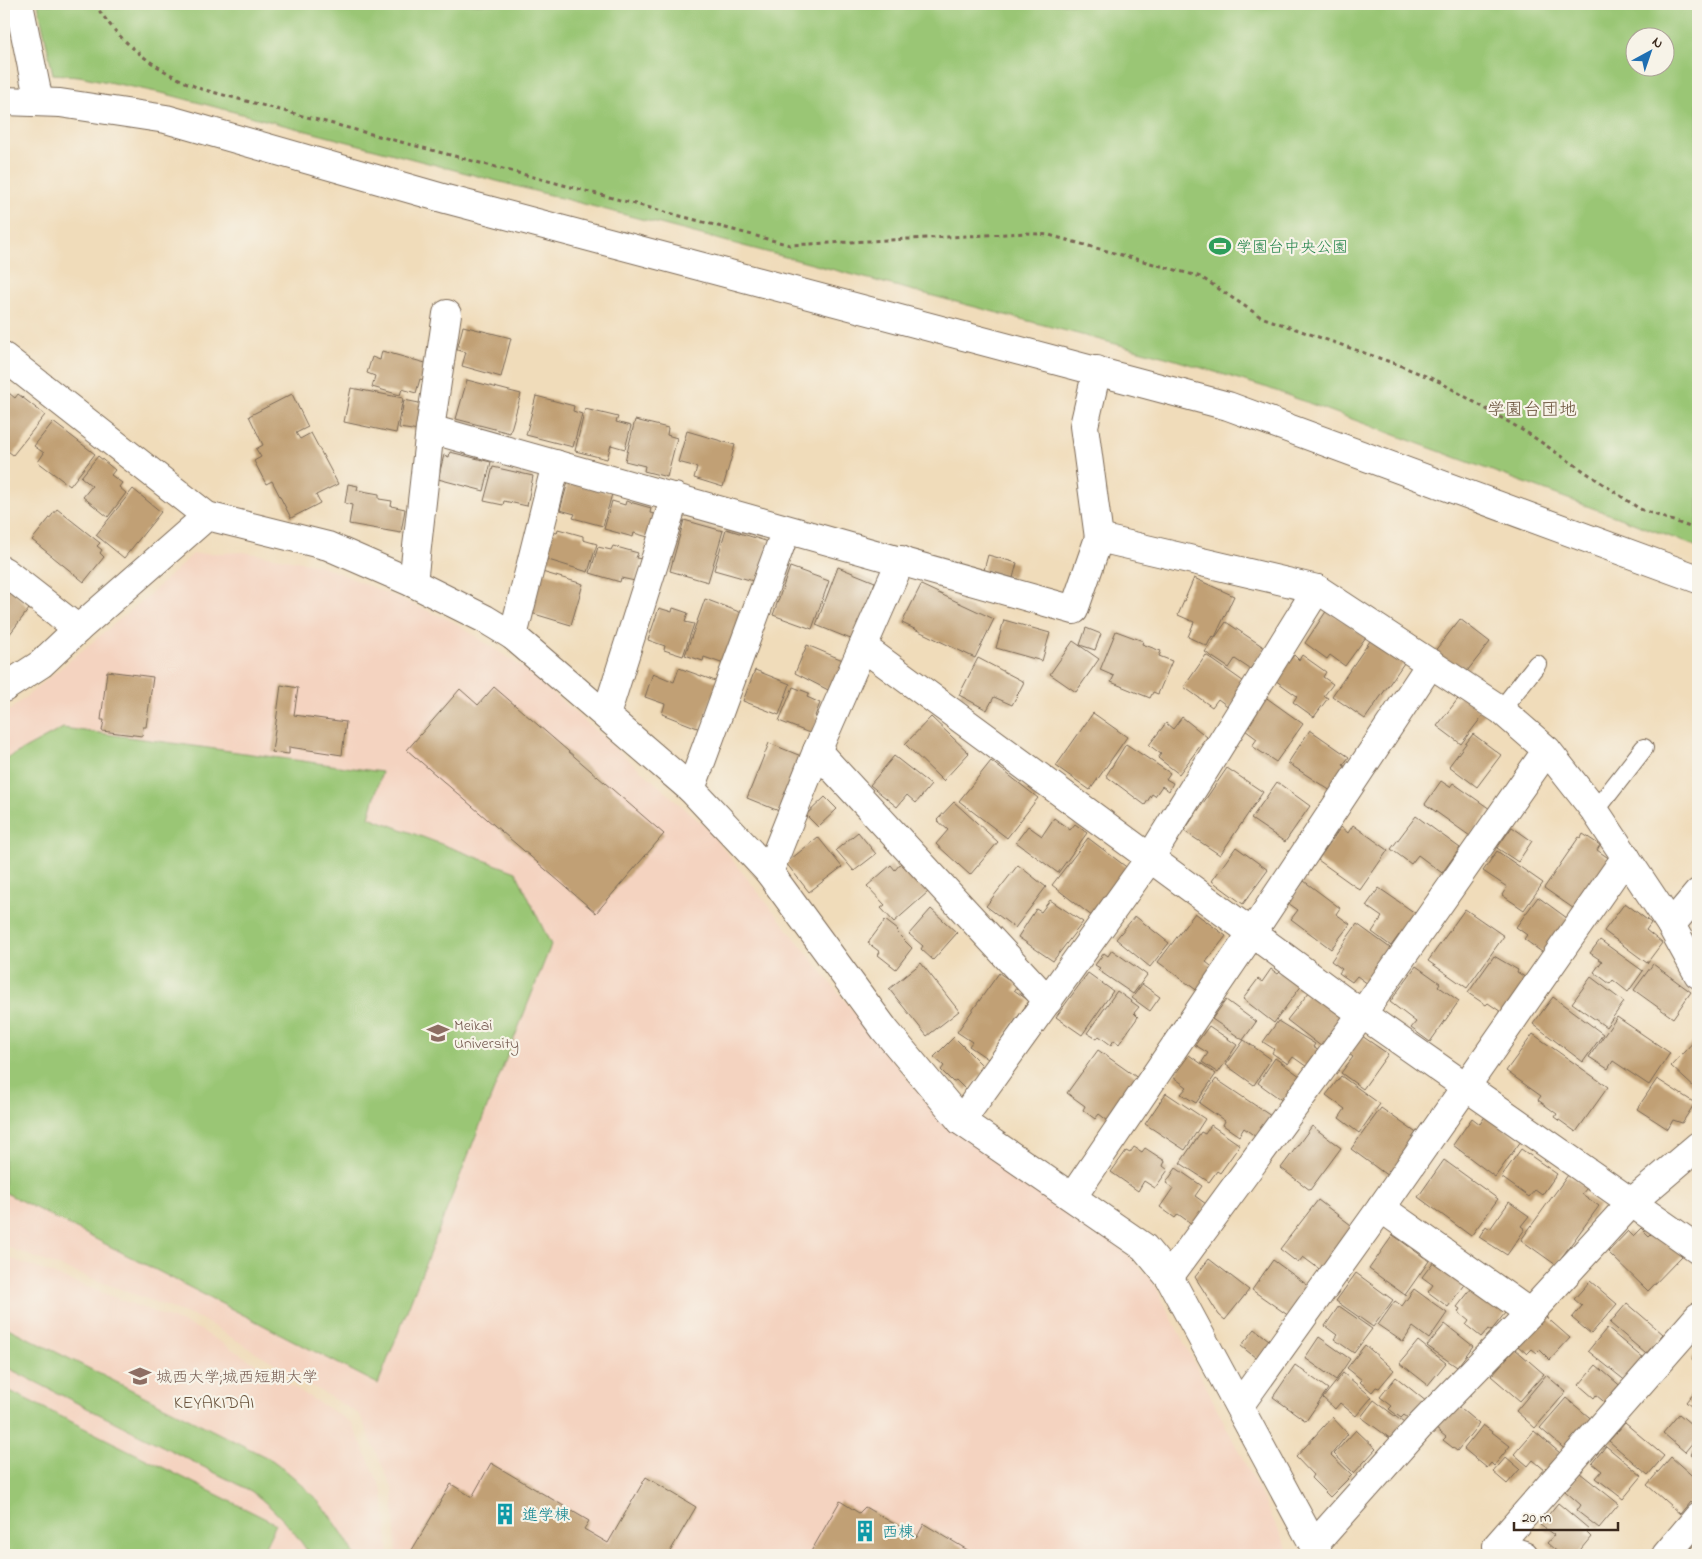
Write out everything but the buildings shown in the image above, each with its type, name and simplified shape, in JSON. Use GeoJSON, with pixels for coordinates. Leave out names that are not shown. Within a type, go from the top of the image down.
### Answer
{"type":"FeatureCollection","features":[{"type":"Feature","properties":{"kind":"street"},"geometry":{"type":"LineString","coordinates":[[19,4],[39,102]]}},
{"type":"Feature","properties":{"kind":"street"},"geometry":{"type":"LineString","coordinates":[[4,101],[60,103],[166,119],[456,201],[1228,406],[1698,579]]}},
{"type":"Feature","properties":{"kind":"street"},"geometry":{"type":"LineString","coordinates":[[413,583],[430,430],[447,314]]}},
{"type":"Feature","properties":{"kind":"street"},"geometry":{"type":"LineString","coordinates":[[4,357],[207,516],[328,546],[413,583],[485,619],[513,636],[692,789],[769,872],[886,1030],[962,1121],[1073,1196],[1144,1247],[1169,1277],[1316,1550],[1419,1427],[1530,1313],[1632,1202],[1698,1146]]}},
{"type":"Feature","properties":{"kind":"street"},"geometry":{"type":"LineString","coordinates":[[430,430],[675,497],[786,530],[901,560],[1074,610],[1099,538],[1084,426],[1097,370]]}},
{"type":"Feature","properties":{"kind":"street"},"geometry":{"type":"LineString","coordinates":[[513,636],[556,464]]}},
{"type":"Feature","properties":{"kind":"street"},"geometry":{"type":"LineString","coordinates":[[606,715],[675,497]]}},
{"type":"Feature","properties":{"kind":"street"},"geometry":{"type":"LineString","coordinates":[[4,688],[41,664],[78,629],[207,516]]}},
{"type":"Feature","properties":{"kind":"street"},"geometry":{"type":"LineString","coordinates":[[692,789],[786,530]]}},
{"type":"Feature","properties":{"kind":"street"},"geometry":{"type":"LineString","coordinates":[[1099,538],[1318,589],[1501,710],[1546,750],[1595,811],[1671,925],[1698,974]]}},
{"type":"Feature","properties":{"kind":"street"},"geometry":{"type":"LineString","coordinates":[[769,872],[817,751],[901,560]]}},
{"type":"Feature","properties":{"kind":"street"},"geometry":{"type":"LineString","coordinates":[[4,571],[78,629]]}},
{"type":"Feature","properties":{"kind":"street"},"geometry":{"type":"LineString","coordinates":[[962,1121],[1150,858],[1318,589]]}},
{"type":"Feature","properties":{"kind":"street"},"geometry":{"type":"LineString","coordinates":[[863,647],[1362,1014],[1698,1249]]}},
{"type":"Feature","properties":{"kind":"street"},"geometry":{"type":"LineString","coordinates":[[1073,1196],[1252,933],[1431,663]]}},
{"type":"Feature","properties":{"kind":"street"},"geometry":{"type":"LineString","coordinates":[[1169,1277],[1362,1014],[1546,750]]}},
{"type":"Feature","properties":{"kind":"street"},"geometry":{"type":"LineString","coordinates":[[817,751],[1048,1001]]}},
{"type":"Feature","properties":{"kind":"street"},"geometry":{"type":"LineString","coordinates":[[1239,1406],[1381,1208],[1626,856]]}},
{"type":"Feature","properties":{"kind":"street"},"geometry":{"type":"LineString","coordinates":[[1671,925],[1698,893]]}},
{"type":"Feature","properties":{"kind":"street"},"geometry":{"type":"LineString","coordinates":[[1381,1208],[1530,1313]]}},
{"type":"Feature","properties":{"kind":"street"},"geometry":{"type":"LineString","coordinates":[[1524,1555],[1497,1546],[1698,1317]]}},
{"type":"Feature","properties":{"kind":"street"},"geometry":{"type":"LineString","coordinates":[[1666,1555],[1698,1517]]}},
{"type":"Feature","properties":{"kind":"lane"},"geometry":{"type":"LineString","coordinates":[[1501,710],[1537,664]]}},
{"type":"Feature","properties":{"kind":"lane"},"geometry":{"type":"LineString","coordinates":[[1595,811],[1644,748]]}},
{"type":"Feature","properties":{"kind":"path"},"geometry":{"type":"LineString","coordinates":[[95,4],[119,36],[146,59],[172,77],[201,89],[790,245],[1026,234],[1049,235],[1200,277],[1261,317],[1400,364],[1440,382],[1529,434],[1640,508],[1698,530]]}},
{"type":"Feature","properties":{"kind":"shaded area","name":"Meikai University"},"geometry":{"type":"Polygon","coordinates":[[[244,552],[320,565],[452,621],[525,669],[706,827],[939,1118],[1035,1190],[1118,1245],[1153,1281],[1291,1555],[396,1555],[393,1490],[360,1415],[201,1319],[4,1246],[4,715],[148,596],[193,554],[244,552]]]}},
{"type":"Feature","properties":{"kind":"shaded area","name":"城西大学;城西短期大学"},"geometry":{"type":"Polygon","coordinates":[[[4,1256],[199,1329],[352,1423],[383,1492],[389,1555],[4,1555],[4,1256]]]}},
{"type":"Feature","properties":{"kind":"green space","name":"学園台中央公園"},"geometry":{"type":"Polygon","coordinates":[[[38,4],[1698,4],[1698,547],[1268,388],[1169,358],[166,94],[79,76],[53,74],[38,4]]]}},
{"type":"Feature","properties":{"kind":"green space"},"geometry":{"type":"Polygon","coordinates":[[[63,728],[382,772],[369,817],[516,872],[551,945],[378,1384],[4,1192],[4,760],[63,728]]]}},
{"type":"Feature","properties":{"kind":"green space"},"geometry":{"type":"Polygon","coordinates":[[[4,1326],[272,1460],[309,1491],[338,1527],[355,1555],[310,1555],[284,1520],[251,1491],[4,1366],[4,1326]]]}},
{"type":"Feature","properties":{"kind":"green space"},"geometry":{"type":"Polygon","coordinates":[[[4,1388],[276,1524],[261,1555],[4,1555],[4,1388]]]}},
{"type":"Feature","properties":{"kind":"place","name":"学園台中央公園"},"geometry":{"type":"Point","coordinates":[1220,246]}},
{"type":"Feature","properties":{"kind":"place","name":"Meikai University"},"geometry":{"type":"Point","coordinates":[438,1033]}},
{"type":"Feature","properties":{"kind":"place","name":"城西大学;城西短期大学"},"geometry":{"type":"Point","coordinates":[140,1376]}},
{"type":"Feature","properties":{"kind":"place","name":"進学棟"},"geometry":{"type":"Point","coordinates":[505,1514]}},
{"type":"Feature","properties":{"kind":"place","name":"西棟"},"geometry":{"type":"Point","coordinates":[865,1531]}},
{"type":"Feature","properties":{"kind":"district","name":"学園台団地"},"geometry":{"type":"Point","coordinates":[1532,409]}},
{"type":"Feature","properties":{"kind":"district","name":"KEYAKIDAI"},"geometry":{"type":"Point","coordinates":[214,1402]}}]}
